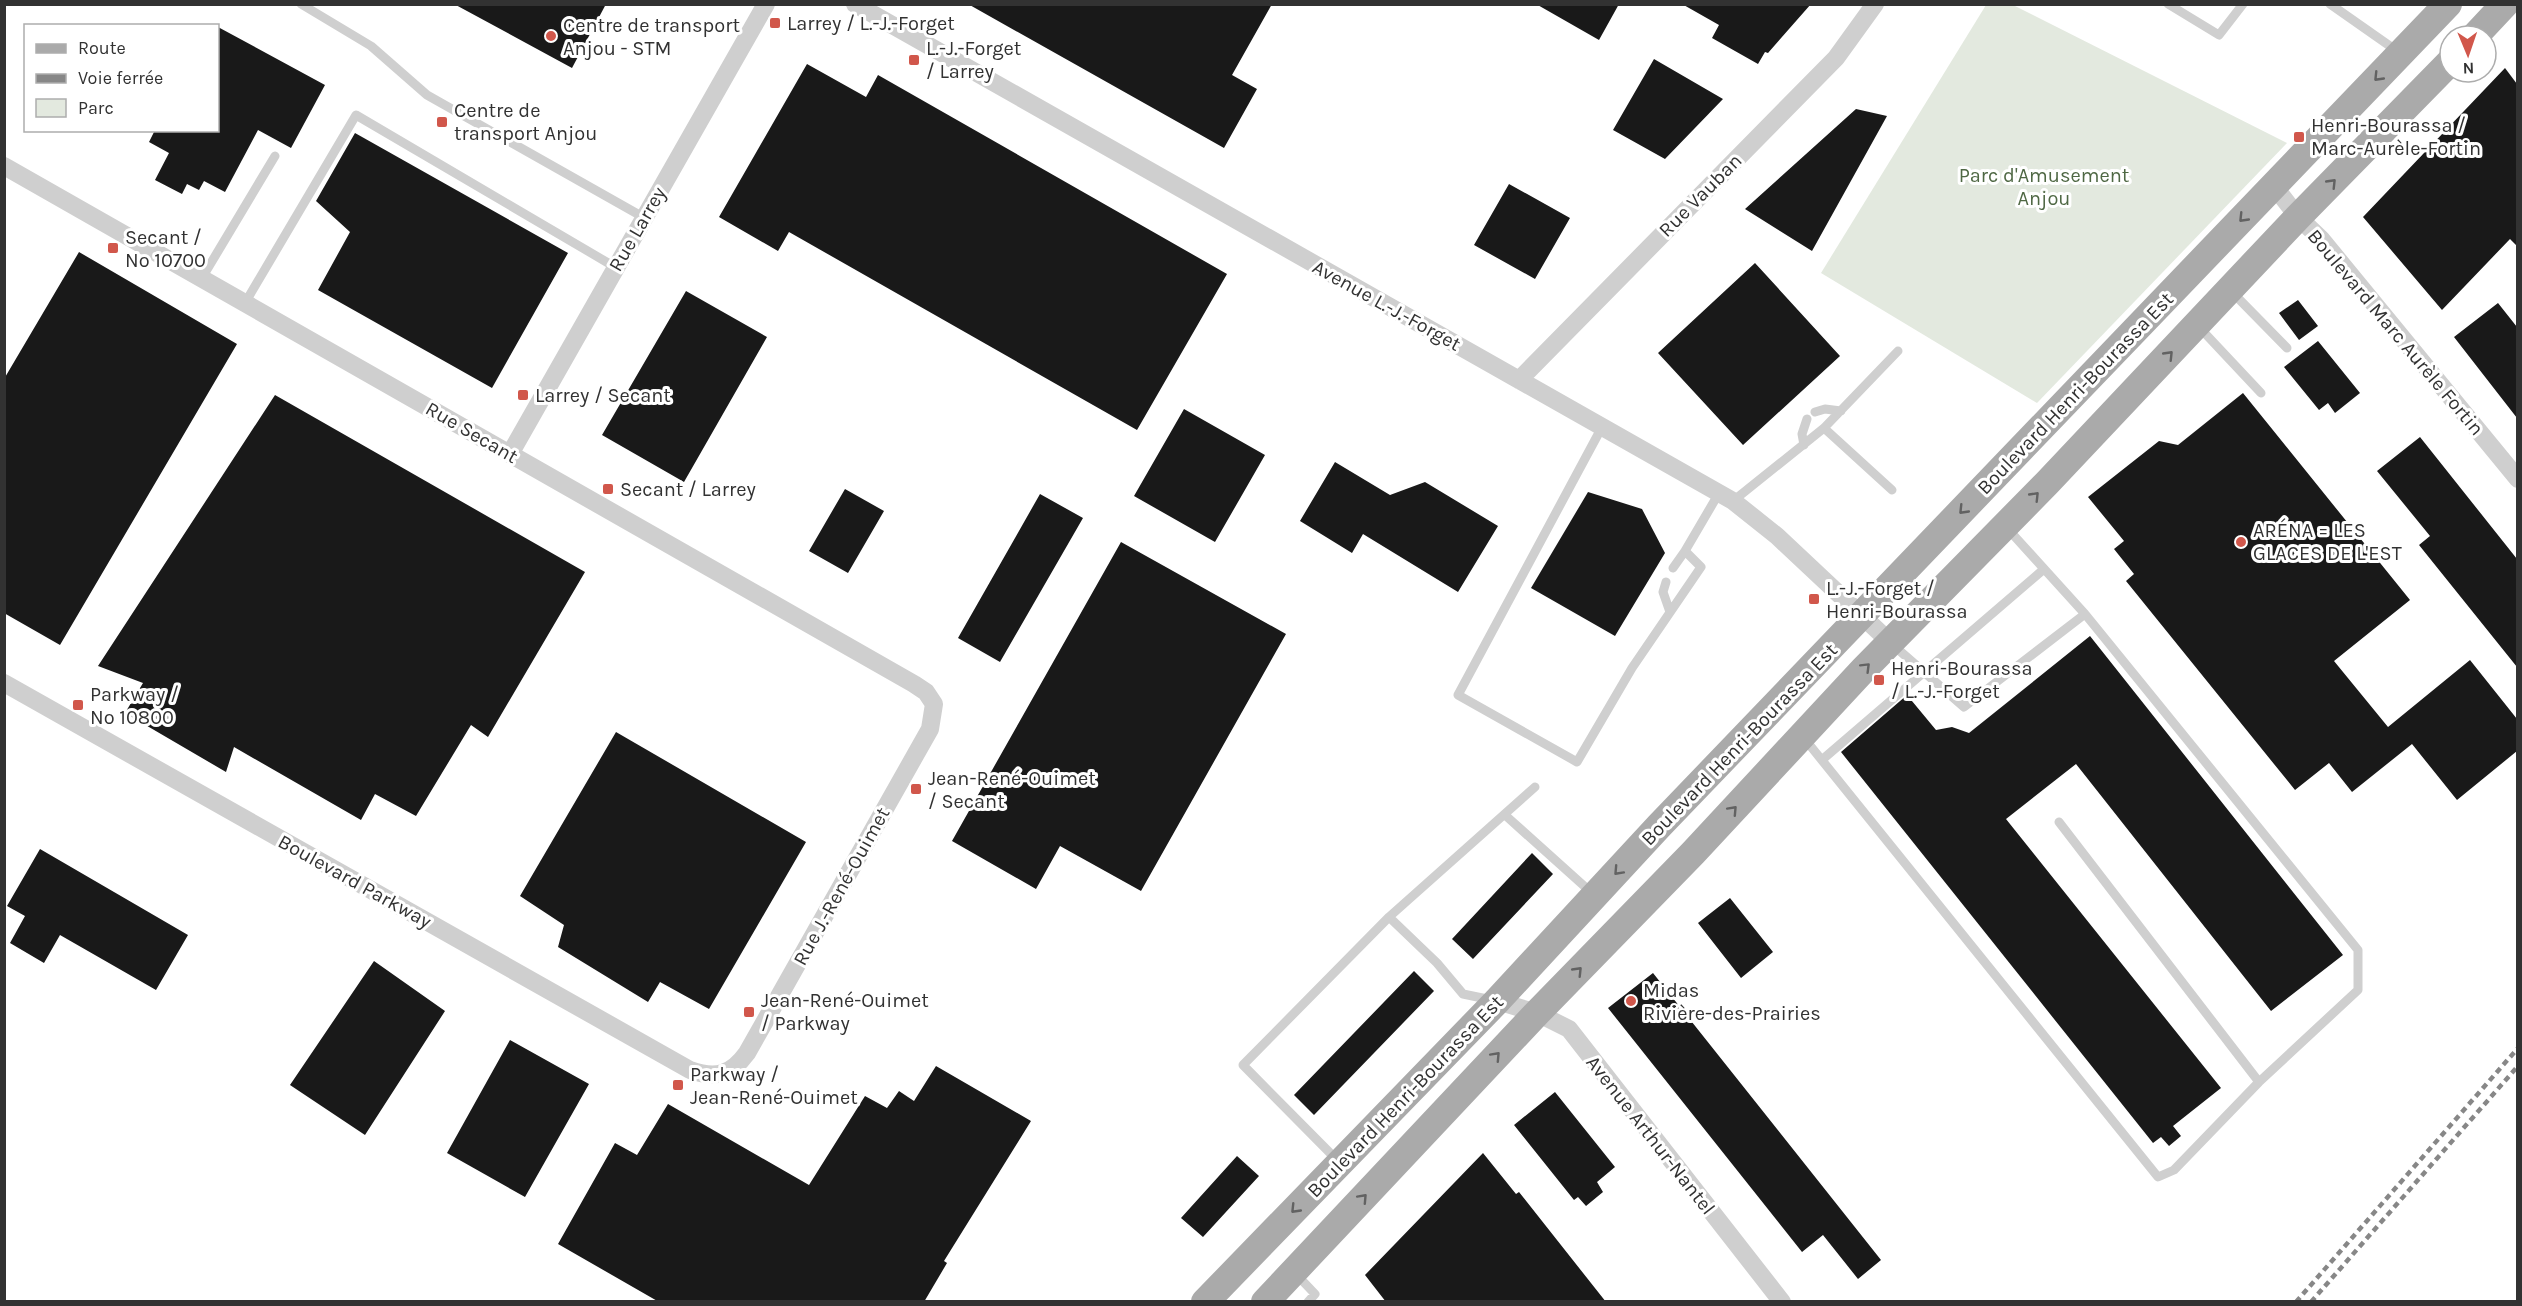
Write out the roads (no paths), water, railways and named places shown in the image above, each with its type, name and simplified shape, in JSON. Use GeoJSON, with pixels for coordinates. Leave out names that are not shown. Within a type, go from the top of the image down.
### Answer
{"type":"FeatureCollection","features":[{"type":"Feature","properties":{"kind":"main road","name":"Boulevard Henri-Bourassa Est"},"geometry":{"type":"LineString","coordinates":[[1205,1302],[1497,1001],[2448,4]]}},
{"type":"Feature","properties":{"kind":"main road"},"geometry":{"type":"LineString","coordinates":[[2486,24],[2505,4]]}},
{"type":"Feature","properties":{"kind":"main road","name":"Boulevard Henri-Bourassa Est"},"geometry":{"type":"LineString","coordinates":[[1265,1302],[1537,1013],[2438,74]]}},
{"type":"Feature","properties":{"kind":"street","name":"Rue Larrey"},"geometry":{"type":"LineString","coordinates":[[510,454],[766,4]]}},
{"type":"Feature","properties":{"kind":"street","name":"Avenue L.-J.-Forget"},"geometry":{"type":"LineString","coordinates":[[855,4],[1726,497],[1777,536],[1891,643]]}},
{"type":"Feature","properties":{"kind":"street","name":"Rue Vauban"},"geometry":{"type":"LineString","coordinates":[[1519,380],[1836,58],[1875,4]]}},
{"type":"Feature","properties":{"kind":"street","name":"Rue Secant"},"geometry":{"type":"LineString","coordinates":[[4,166],[914,684],[926,692],[934,704]]}},
{"type":"Feature","properties":{"kind":"street","name":"Boulevard Marc Aurèle Fortin"},"geometry":{"type":"LineString","coordinates":[[2274,186],[2298,218],[2321,238],[2517,478]]}},
{"type":"Feature","properties":{"kind":"street","name":"Boulevard Parkway"},"geometry":{"type":"LineString","coordinates":[[4,683],[690,1070],[706,1076]]}},
{"type":"Feature","properties":{"kind":"street","name":"Rue J.-René-Ouimet"},"geometry":{"type":"LineString","coordinates":[[706,1076],[724,1075],[737,1066],[747,1053],[930,729],[934,704]]}},
{"type":"Feature","properties":{"kind":"street","name":"Avenue Arthur-Nantel"},"geometry":{"type":"LineString","coordinates":[[1497,1001],[1537,1013],[1569,1029],[1782,1302]]}},
{"type":"Feature","properties":{"kind":"lane"},"geometry":{"type":"LineString","coordinates":[[301,4],[371,46],[427,95],[643,217]]}},
{"type":"Feature","properties":{"kind":"lane"},"geometry":{"type":"LineString","coordinates":[[2168,4],[2219,35],[2243,4]]}},
{"type":"Feature","properties":{"kind":"lane"},"geometry":{"type":"LineString","coordinates":[[2330,4],[2401,54]]}},
{"type":"Feature","properties":{"kind":"lane"},"geometry":{"type":"LineString","coordinates":[[245,303],[356,116],[615,267]]}},
{"type":"Feature","properties":{"kind":"lane"},"geometry":{"type":"LineString","coordinates":[[202,278],[275,156]]}},
{"type":"Feature","properties":{"kind":"lane"},"geometry":{"type":"LineString","coordinates":[[2229,290],[2287,348]]}},
{"type":"Feature","properties":{"kind":"lane"},"geometry":{"type":"LineString","coordinates":[[2198,325],[2261,393]]}},
{"type":"Feature","properties":{"kind":"lane"},"geometry":{"type":"LineString","coordinates":[[1673,568],[1726,497],[1804,445],[1824,428],[1898,351]]}},
{"type":"Feature","properties":{"kind":"lane"},"geometry":{"type":"LineString","coordinates":[[1804,445],[1802,434],[1811,416],[1825,409],[1840,411]]}},
{"type":"Feature","properties":{"kind":"lane"},"geometry":{"type":"LineString","coordinates":[[1602,427],[1458,695],[1577,762],[1632,668],[1701,567],[1685,551]]}},
{"type":"Feature","properties":{"kind":"lane"},"geometry":{"type":"LineString","coordinates":[[1824,428],[1892,490]]}},
{"type":"Feature","properties":{"kind":"lane"},"geometry":{"type":"LineString","coordinates":[[1802,736],[1823,759],[2158,1177],[2174,1170],[2259,1082],[2358,990],[2358,950],[2085,614],[2005,526]]}},
{"type":"Feature","properties":{"kind":"lane"},"geometry":{"type":"LineString","coordinates":[[1823,759],[2044,569]]}},
{"type":"Feature","properties":{"kind":"lane"},"geometry":{"type":"LineString","coordinates":[[1666,582],[1663,592],[1670,612]]}},
{"type":"Feature","properties":{"kind":"lane"},"geometry":{"type":"LineString","coordinates":[[1891,643],[1964,707],[2085,614]]}},
{"type":"Feature","properties":{"kind":"lane"},"geometry":{"type":"LineString","coordinates":[[1340,1163],[1243,1065],[1389,917],[1535,787]]}},
{"type":"Feature","properties":{"kind":"lane"},"geometry":{"type":"LineString","coordinates":[[1505,815],[1595,896]]}},
{"type":"Feature","properties":{"kind":"lane"},"geometry":{"type":"LineString","coordinates":[[2059,822],[2259,1082]]}},
{"type":"Feature","properties":{"kind":"lane"},"geometry":{"type":"LineString","coordinates":[[1389,917],[1437,963],[1463,994],[1497,1001]]}},
{"type":"Feature","properties":{"kind":"lane"},"geometry":{"type":"LineString","coordinates":[[1294,1271],[1315,1294],[1308,1302]]}},
{"type":"Feature","properties":{"kind":"railway"},"geometry":{"type":"LineString","coordinates":[[2296,1302],[2518,1048]]}},
{"type":"Feature","properties":{"kind":"railway"},"geometry":{"type":"LineString","coordinates":[[2311,1302],[2518,1066]]}},
{"type":"Feature","properties":{"kind":"place","name":"Larrey / L.-J.-Forget"},"geometry":{"type":"Point","coordinates":[775,23]}},
{"type":"Feature","properties":{"kind":"place","name":"Centre de transport Anjou - STM"},"geometry":{"type":"Point","coordinates":[551,36]}},
{"type":"Feature","properties":{"kind":"place","name":"L.-J.-Forget / Larrey"},"geometry":{"type":"Point","coordinates":[914,60]}},
{"type":"Feature","properties":{"kind":"place","name":"Centre de transport Anjou"},"geometry":{"type":"Point","coordinates":[442,122]}},
{"type":"Feature","properties":{"kind":"place","name":"Henri-Bourassa / Marc-Aurèle-Fortin"},"geometry":{"type":"Point","coordinates":[2299,137]}},
{"type":"Feature","properties":{"kind":"place","name":"Secant / No 10700"},"geometry":{"type":"Point","coordinates":[113,248]}},
{"type":"Feature","properties":{"kind":"place","name":"Larrey / Secant"},"geometry":{"type":"Point","coordinates":[523,395]}},
{"type":"Feature","properties":{"kind":"place","name":"Secant / Larrey"},"geometry":{"type":"Point","coordinates":[608,489]}},
{"type":"Feature","properties":{"kind":"place","name":"ARÉNA = LES GLACES DE L'EST"},"geometry":{"type":"Point","coordinates":[2241,542]}},
{"type":"Feature","properties":{"kind":"place","name":"L.-J.-Forget / Henri-Bourassa"},"geometry":{"type":"Point","coordinates":[1814,599]}},
{"type":"Feature","properties":{"kind":"place","name":"Henri-Bourassa / L.-J.-Forget"},"geometry":{"type":"Point","coordinates":[1879,680]}},
{"type":"Feature","properties":{"kind":"place","name":"Parkway / No 10800"},"geometry":{"type":"Point","coordinates":[78,705]}},
{"type":"Feature","properties":{"kind":"place","name":"Jean-René-Ouimet / Secant"},"geometry":{"type":"Point","coordinates":[916,789]}},
{"type":"Feature","properties":{"kind":"place","name":"Midas Rivière-des-Prairies"},"geometry":{"type":"Point","coordinates":[1631,1001]}},
{"type":"Feature","properties":{"kind":"place","name":"Jean-René-Ouimet / Parkway"},"geometry":{"type":"Point","coordinates":[749,1012]}},
{"type":"Feature","properties":{"kind":"place","name":"Parkway / Jean-René-Ouimet"},"geometry":{"type":"Point","coordinates":[678,1085]}},
{"type":"Feature","properties":{"kind":"park label","name":"Parc d'Amusement Anjou"},"geometry":{"type":"Point","coordinates":[2044,186]}}]}
